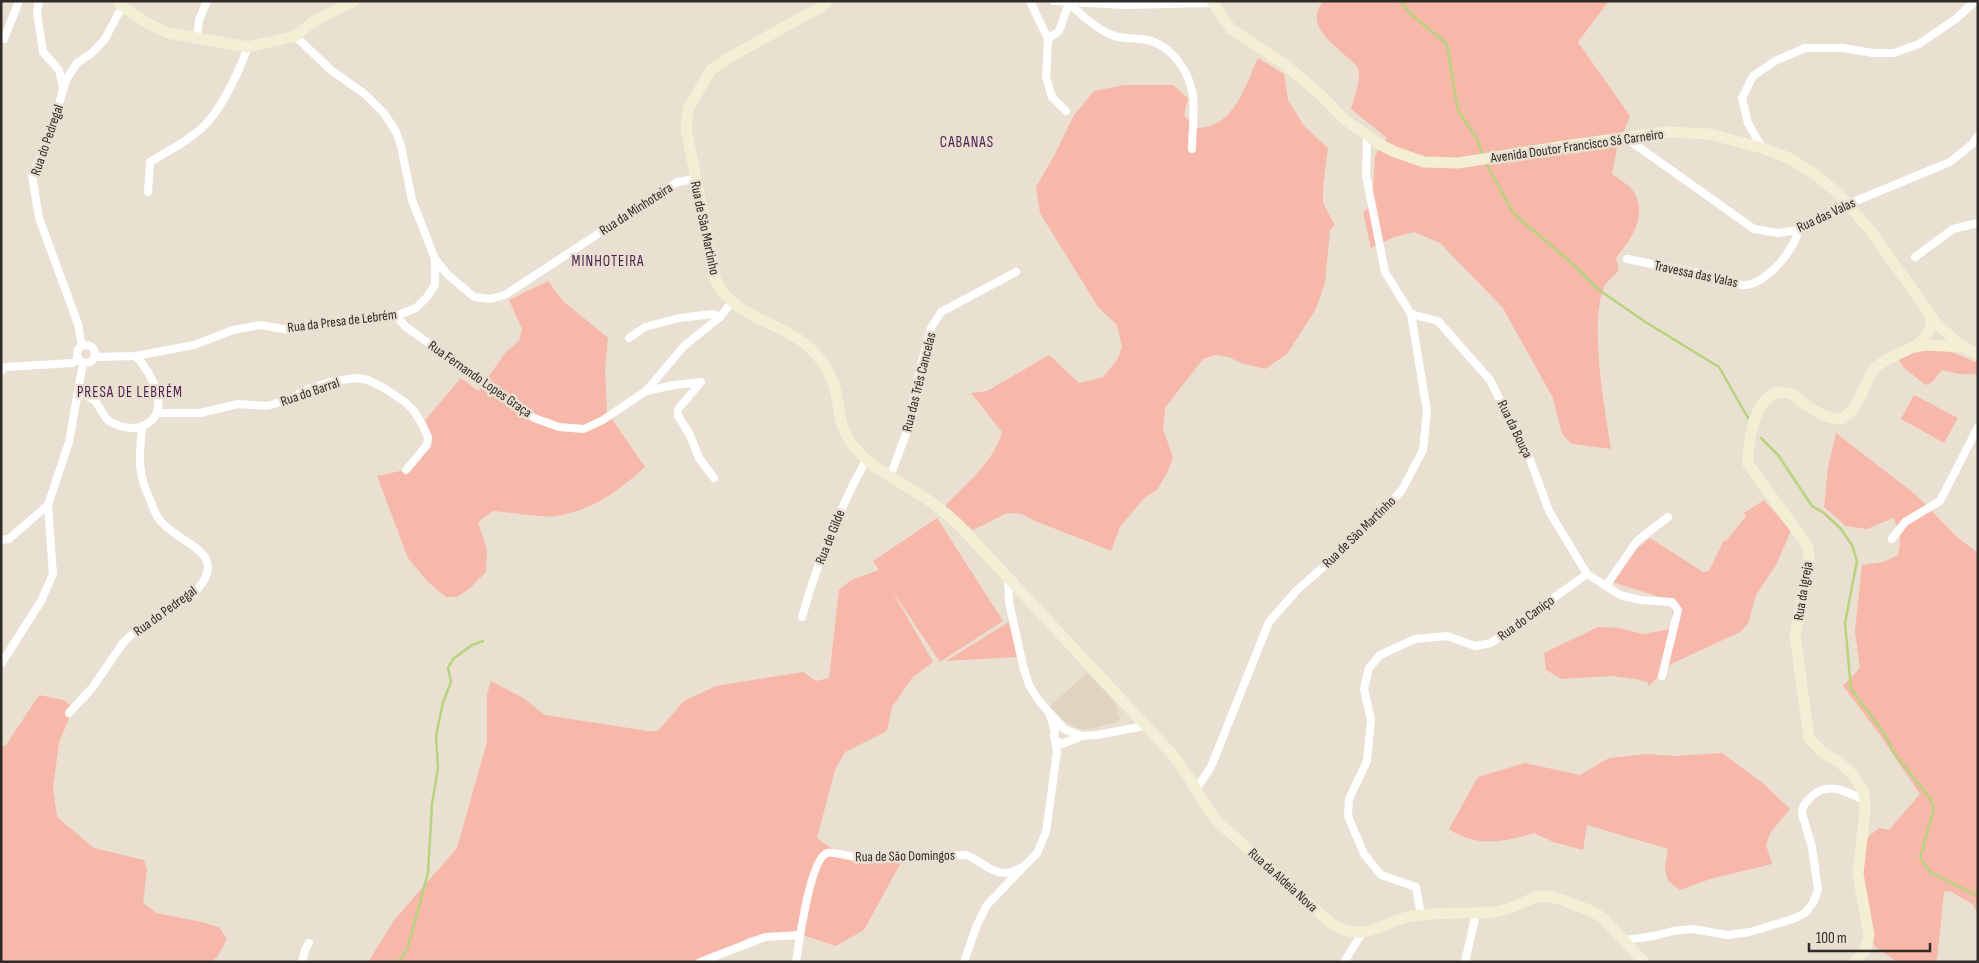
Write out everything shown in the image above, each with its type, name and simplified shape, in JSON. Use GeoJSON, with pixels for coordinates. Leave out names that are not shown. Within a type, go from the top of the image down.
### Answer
{"type":"FeatureCollection","features":[{"type":"Feature","properties":{"kind":"street"},"geometry":{"type":"LineString","coordinates":[[4,39],[19,1]]}},
{"type":"Feature","properties":{"kind":"street"},"geometry":{"type":"LineString","coordinates":[[39,1],[37,13],[43,52],[59,70],[63,90]]}},
{"type":"Feature","properties":{"kind":"street"},"geometry":{"type":"LineString","coordinates":[[197,37],[199,20],[206,1]]}},
{"type":"Feature","properties":{"kind":"street"},"geometry":{"type":"LineString","coordinates":[[121,4],[149,24],[168,33],[248,47],[295,36],[314,21],[354,1]]}},
{"type":"Feature","properties":{"kind":"street","name":"Rua de São Martinho"},"geometry":{"type":"LineString","coordinates":[[827,1],[821,7],[730,57],[711,70],[689,106],[686,128],[716,281],[722,292],[731,303],[793,334],[816,354],[831,377],[836,392],[841,424],[847,438],[866,460],[890,477]]}},
{"type":"Feature","properties":{"kind":"street"},"geometry":{"type":"LineString","coordinates":[[1030,1],[1048,39],[1046,77],[1052,97],[1066,112]]}},
{"type":"Feature","properties":{"kind":"street"},"geometry":{"type":"LineString","coordinates":[[1054,1],[1123,5],[1212,2]]}},
{"type":"Feature","properties":{"kind":"street"},"geometry":{"type":"LineString","coordinates":[[1762,148],[1748,123],[1742,98],[1753,76],[1775,61],[1805,48],[1843,48],[1873,53],[1894,53],[1920,44],[1958,18],[1975,1]]}},
{"type":"Feature","properties":{"kind":"street","name":"Avenida Doutor Francisco Sá Carneiro"},"geometry":{"type":"LineString","coordinates":[[1212,2],[1231,29],[1283,63],[1321,95],[1344,119],[1367,136],[1395,152],[1424,162],[1458,163],[1666,132],[1709,134],[1762,148],[1789,158],[1816,174],[1849,205],[1870,230],[1932,320],[1936,336]]}},
{"type":"Feature","properties":{"kind":"street"},"geometry":{"type":"LineString","coordinates":[[1048,39],[1059,31],[1069,3]]}},
{"type":"Feature","properties":{"kind":"street"},"geometry":{"type":"LineString","coordinates":[[1069,3],[1082,16],[1110,35],[1122,38],[1144,39],[1160,45],[1178,60],[1192,92],[1192,149]]}},
{"type":"Feature","properties":{"kind":"street","name":"Rua do Pedregal"},"geometry":{"type":"LineString","coordinates":[[82,346],[78,324],[39,218],[32,175],[47,144],[66,80],[77,64],[92,53],[105,39],[121,4]]}},
{"type":"Feature","properties":{"kind":"street","name":"Rua da Minhoteira"},"geometry":{"type":"LineString","coordinates":[[295,36],[331,70],[366,95],[384,113],[396,132],[401,146],[412,200],[435,259],[447,274],[474,297],[490,299],[505,295],[677,182],[695,179]]}},
{"type":"Feature","properties":{"kind":"street"},"geometry":{"type":"LineString","coordinates":[[148,192],[150,162],[205,124],[238,73],[248,47]]}},
{"type":"Feature","properties":{"kind":"street","name":"Rua de São Martinho"},"geometry":{"type":"LineString","coordinates":[[1196,789],[1211,767],[1269,622],[1297,590],[1358,536],[1402,490],[1422,450],[1427,411],[1411,314],[1385,272],[1366,175],[1367,136]]}},
{"type":"Feature","properties":{"kind":"street","name":"Rua das Valas"},"geometry":{"type":"LineString","coordinates":[[1626,138],[1754,229],[1778,233],[1798,230],[1849,205],[1950,162],[1972,144],[1978,136]]}},
{"type":"Feature","properties":{"kind":"street"},"geometry":{"type":"LineString","coordinates":[[1915,258],[1952,229],[1978,223]]}},
{"type":"Feature","properties":{"kind":"street","name":"Travessa das Valas"},"geometry":{"type":"LineString","coordinates":[[1627,259],[1716,277],[1744,285],[1760,279],[1780,263],[1797,239],[1798,230]]}},
{"type":"Feature","properties":{"kind":"street","name":"Rua da Presa de Lebrém"},"geometry":{"type":"LineString","coordinates":[[95,357],[136,356],[194,345],[233,330],[261,326],[290,330],[396,316],[416,308],[428,297],[435,285],[435,259]]}},
{"type":"Feature","properties":{"kind":"street","name":"Rua das Três Cancelas"},"geometry":{"type":"LineString","coordinates":[[890,477],[910,420],[915,389],[931,328],[941,312],[1016,272]]}},
{"type":"Feature","properties":{"kind":"street","name":"Rua Fernando Lopes Graça"},"geometry":{"type":"LineString","coordinates":[[396,316],[406,327],[534,418],[559,427],[584,429],[603,420],[646,391],[684,346],[720,317],[731,303]]}},
{"type":"Feature","properties":{"kind":"street"},"geometry":{"type":"LineString","coordinates":[[629,338],[645,327],[679,318],[713,314],[720,317]]}},
{"type":"Feature","properties":{"kind":"street","name":"Rua da Bouça"},"geometry":{"type":"LineString","coordinates":[[1411,314],[1438,321],[1490,380],[1531,462],[1549,511],[1587,574]]}},
{"type":"Feature","properties":{"kind":"street"},"geometry":{"type":"LineString","coordinates":[[1936,336],[1978,354]]}},
{"type":"Feature","properties":{"kind":"street","name":"Rua da Igreja"},"geometry":{"type":"LineString","coordinates":[[1855,962],[1865,950],[1869,935],[1858,874],[1865,801],[1861,786],[1852,774],[1839,762],[1822,752],[1809,738],[1796,635],[1809,564],[1808,546],[1748,464],[1750,430],[1759,408],[1770,396],[1781,393],[1792,394],[1820,414],[1830,418],[1842,419],[1854,408],[1875,368],[1885,360],[1910,348],[1922,345],[1936,336]]}},
{"type":"Feature","properties":{"kind":"street"},"geometry":{"type":"LineString","coordinates":[[1,371],[5,368],[81,361],[89,363],[95,357],[94,349],[88,345],[82,346],[78,350],[81,361],[78,396],[69,442],[48,505],[53,574],[41,601],[1,664]]}},
{"type":"Feature","properties":{"kind":"street"},"geometry":{"type":"LineString","coordinates":[[78,396],[84,394],[95,401],[104,417],[128,428],[142,427],[154,420],[159,408],[155,386],[150,373],[136,356]]}},
{"type":"Feature","properties":{"kind":"street","name":"Rua do Barral"},"geometry":{"type":"LineString","coordinates":[[157,413],[200,412],[238,404],[267,406],[288,400],[308,389],[333,381],[357,378],[368,380],[405,402],[414,411],[428,437],[427,445],[406,470]]}},
{"type":"Feature","properties":{"kind":"street"},"geometry":{"type":"LineString","coordinates":[[646,391],[674,384],[701,382],[678,409],[678,416],[690,435],[699,458],[714,478]]}},
{"type":"Feature","properties":{"kind":"street","name":"Rua do Pedregal"},"geometry":{"type":"LineString","coordinates":[[68,713],[92,688],[123,643],[194,592],[207,576],[208,566],[205,559],[199,551],[158,519],[142,484],[140,452],[142,427]]}},
{"type":"Feature","properties":{"kind":"street"},"geometry":{"type":"LineString","coordinates":[[1892,538],[1905,522],[1940,501],[1978,427]]}},
{"type":"Feature","properties":{"kind":"street","name":"Rua de Gilde"},"geometry":{"type":"LineString","coordinates":[[802,617],[812,578],[824,548],[844,502],[866,460]]}},
{"type":"Feature","properties":{"kind":"street","name":"Rua da Aldeia Nova"},"geometry":{"type":"LineString","coordinates":[[890,477],[930,501],[953,519],[1182,766],[1217,821],[1333,925],[1345,932],[1362,933]]}},
{"type":"Feature","properties":{"kind":"street"},"geometry":{"type":"LineString","coordinates":[[1,540],[9,539],[48,505]]}},
{"type":"Feature","properties":{"kind":"street"},"geometry":{"type":"LineString","coordinates":[[1606,586],[1637,541],[1668,517]]}},
{"type":"Feature","properties":{"kind":"street"},"geometry":{"type":"LineString","coordinates":[[1587,574],[1620,595],[1640,600],[1672,602],[1678,610],[1662,676]]}},
{"type":"Feature","properties":{"kind":"street","name":"Rua do Caniço"},"geometry":{"type":"LineString","coordinates":[[1421,915],[1416,888],[1381,875],[1364,854],[1348,816],[1349,799],[1367,761],[1371,720],[1364,689],[1369,668],[1380,655],[1415,639],[1447,636],[1475,646],[1491,643],[1587,574]]}},
{"type":"Feature","properties":{"kind":"street"},"geometry":{"type":"LineString","coordinates":[[1008,578],[1009,602],[1029,685],[1050,715],[1066,730],[1069,736],[1060,739]]}},
{"type":"Feature","properties":{"kind":"street"},"geometry":{"type":"LineString","coordinates":[[1050,715],[1060,739]]}},
{"type":"Feature","properties":{"kind":"street"},"geometry":{"type":"LineString","coordinates":[[1060,739],[1132,729],[1144,723]]}},
{"type":"Feature","properties":{"kind":"street"},"geometry":{"type":"LineString","coordinates":[[964,962],[976,927],[987,905],[1036,853],[1046,832],[1060,739],[1058,729],[1082,736]]}},
{"type":"Feature","properties":{"kind":"street"},"geometry":{"type":"LineString","coordinates":[[1625,940],[1654,936],[1673,930],[1692,929],[1728,935],[1758,930],[1800,916],[1814,903],[1818,890],[1815,864],[1802,814],[1803,806],[1813,795],[1832,788],[1844,789],[1865,801]]}},
{"type":"Feature","properties":{"kind":"street","name":"Rua de São Domingos"},"geometry":{"type":"LineString","coordinates":[[800,935],[815,869],[818,860],[827,853],[836,853],[856,859],[966,855],[974,857],[993,870],[1006,873],[1021,868]]}},
{"type":"Feature","properties":{"kind":"street"},"geometry":{"type":"LineString","coordinates":[[1344,960],[1362,933],[1411,916],[1476,914],[1501,911],[1534,898],[1552,896],[1598,914],[1625,940],[1644,962]]}},
{"type":"Feature","properties":{"kind":"street"},"geometry":{"type":"LineString","coordinates":[[1465,962],[1476,914]]}},
{"type":"Feature","properties":{"kind":"street"},"geometry":{"type":"LineString","coordinates":[[700,962],[765,937],[800,935],[796,962]]}},
{"type":"Feature","properties":{"kind":"street"},"geometry":{"type":"LineString","coordinates":[[302,962],[304,950],[309,942]]}},
{"type":"Feature","properties":{"kind":"shaded area"},"geometry":{"type":"Polygon","coordinates":[[[1324,1],[1609,1],[1578,42],[1630,116],[1617,148],[1612,174],[1633,191],[1638,203],[1639,212],[1635,229],[1627,244],[1616,258],[1619,270],[1604,287],[1600,303],[1598,344],[1602,390],[1611,449],[1572,444],[1562,434],[1553,398],[1503,308],[1440,243],[1414,232],[1394,237],[1371,248],[1363,212],[1372,205],[1375,155],[1387,138],[1351,109],[1359,82],[1359,71],[1357,66],[1328,39],[1318,25],[1318,9],[1324,1]]]}},
{"type":"Feature","properties":{"kind":"shaded area"},"geometry":{"type":"Polygon","coordinates":[[[1258,58],[1284,74],[1288,100],[1304,126],[1328,148],[1323,203],[1335,225],[1330,230],[1325,283],[1316,309],[1287,354],[1265,369],[1241,363],[1229,357],[1215,355],[1203,359],[1165,408],[1163,429],[1173,457],[1168,471],[1157,490],[1144,498],[1120,527],[1111,551],[1022,514],[1007,513],[973,530],[944,507],[986,463],[993,453],[1002,432],[971,393],[987,391],[1049,355],[1079,383],[1103,377],[1117,360],[1122,347],[1117,325],[1098,307],[1040,213],[1036,187],[1074,115],[1094,91],[1124,85],[1173,85],[1188,98],[1184,115],[1195,128],[1208,127],[1219,122],[1236,105],[1258,58]]]}},
{"type":"Feature","properties":{"kind":"shaded area"},"geometry":{"type":"Polygon","coordinates":[[[548,281],[563,301],[608,338],[605,369],[607,412],[645,467],[604,499],[568,514],[541,516],[493,511],[478,522],[487,550],[486,572],[469,589],[457,597],[446,597],[428,582],[408,558],[377,476],[410,469],[432,442],[421,425],[461,378],[478,391],[506,352],[519,341],[522,329],[509,300],[548,281]]]}},
{"type":"Feature","properties":{"kind":"shaded area"},"geometry":{"type":"Polygon","coordinates":[[[1918,350],[1949,351],[1978,363],[1978,373],[1964,374],[1942,370],[1932,382],[1926,385],[1904,368],[1899,360],[1918,350]]]}},
{"type":"Feature","properties":{"kind":"shaded area"},"geometry":{"type":"Polygon","coordinates":[[[1914,395],[1958,418],[1944,443],[1901,419],[1914,395]]]}},
{"type":"Feature","properties":{"kind":"shaded area"},"geometry":{"type":"Polygon","coordinates":[[[1836,433],[1916,495],[1957,537],[1978,553],[1978,913],[1972,904],[1950,891],[1944,892],[1937,959],[1931,962],[1897,962],[1874,946],[1866,906],[1862,863],[1868,838],[1879,828],[1889,830],[1920,794],[1880,735],[1843,686],[1860,668],[1855,631],[1862,565],[1883,562],[1898,555],[1900,540],[1899,531],[1893,518],[1867,529],[1846,526],[1824,507],[1828,467],[1836,433]]]}},
{"type":"Feature","properties":{"kind":"shaded area"},"geometry":{"type":"Polygon","coordinates":[[[1764,500],[1791,531],[1776,565],[1756,595],[1748,624],[1740,632],[1671,664],[1649,686],[1647,682],[1611,676],[1562,679],[1546,670],[1544,653],[1598,627],[1619,628],[1643,634],[1671,629],[1673,601],[1612,582],[1627,557],[1650,538],[1703,572],[1709,571],[1724,540],[1726,541],[1746,516],[1744,513],[1764,500]]]}},
{"type":"Feature","properties":{"kind":"shaded area"},"geometry":{"type":"Polygon","coordinates":[[[937,518],[1003,621],[940,662],[891,589],[933,662],[912,678],[892,707],[887,731],[845,752],[835,770],[817,838],[839,854],[878,854],[904,857],[864,930],[836,946],[793,932],[750,937],[708,959],[709,962],[368,962],[395,919],[457,848],[487,742],[487,695],[491,681],[523,698],[545,715],[658,731],[684,701],[716,686],[803,672],[816,681],[829,678],[839,590],[851,580],[879,570],[873,561],[937,518]]]}},
{"type":"Feature","properties":{"kind":"shaded area"},"geometry":{"type":"Polygon","coordinates":[[[1009,622],[1017,657],[946,661],[1009,622]]]}},
{"type":"Feature","properties":{"kind":"shaded area"},"geometry":{"type":"Polygon","coordinates":[[[1087,673],[1114,701],[1120,719],[1118,722],[1084,730],[1074,727],[1063,720],[1050,706],[1087,673]]]}},
{"type":"Feature","properties":{"kind":"shaded area"},"geometry":{"type":"Polygon","coordinates":[[[39,695],[64,700],[73,708],[59,743],[53,787],[57,817],[94,848],[144,860],[147,870],[143,903],[156,913],[219,927],[227,939],[218,956],[211,962],[1,962],[1,747],[6,745],[39,695]]]}},
{"type":"Feature","properties":{"kind":"shaded area"},"geometry":{"type":"Polygon","coordinates":[[[1722,753],[1764,784],[1790,809],[1771,832],[1766,845],[1772,864],[1710,879],[1680,890],[1668,881],[1665,868],[1668,849],[1587,825],[1583,850],[1553,842],[1534,833],[1501,841],[1480,841],[1459,835],[1449,829],[1478,777],[1525,763],[1580,775],[1609,758],[1647,754],[1675,756],[1722,753]]]}},
{"type":"Feature","properties":{"kind":"waterway"},"geometry":{"type":"LineString","coordinates":[[1400,1],[1413,16],[1447,44],[1458,110],[1476,137],[1483,156]]}},
{"type":"Feature","properties":{"kind":"waterway"},"geometry":{"type":"LineString","coordinates":[[1485,162],[1514,214],[1574,265],[1599,290],[1647,323],[1719,367],[1748,418]]}},
{"type":"Feature","properties":{"kind":"waterway"},"geometry":{"type":"LineString","coordinates":[[1761,438],[1778,455],[1812,506],[1824,513],[1841,529],[1852,545],[1857,561],[1845,623],[1851,689],[1886,736],[1893,752],[1930,798],[1934,808],[1920,858],[1930,872],[1978,896]]}},
{"type":"Feature","properties":{"kind":"waterway"},"geometry":{"type":"LineString","coordinates":[[398,962],[407,950],[428,873],[432,804],[438,768],[436,736],[443,702],[451,682],[448,668],[453,659],[472,645],[483,641]]}},
{"type":"Feature","properties":{"kind":"district","name":"CABANAS"},"geometry":{"type":"Point","coordinates":[967,142]}},
{"type":"Feature","properties":{"kind":"district","name":"MINHOTEIRA"},"geometry":{"type":"Point","coordinates":[608,261]}},
{"type":"Feature","properties":{"kind":"district","name":"PRESA DE LEBRÉM"},"geometry":{"type":"Point","coordinates":[130,392]}}]}
